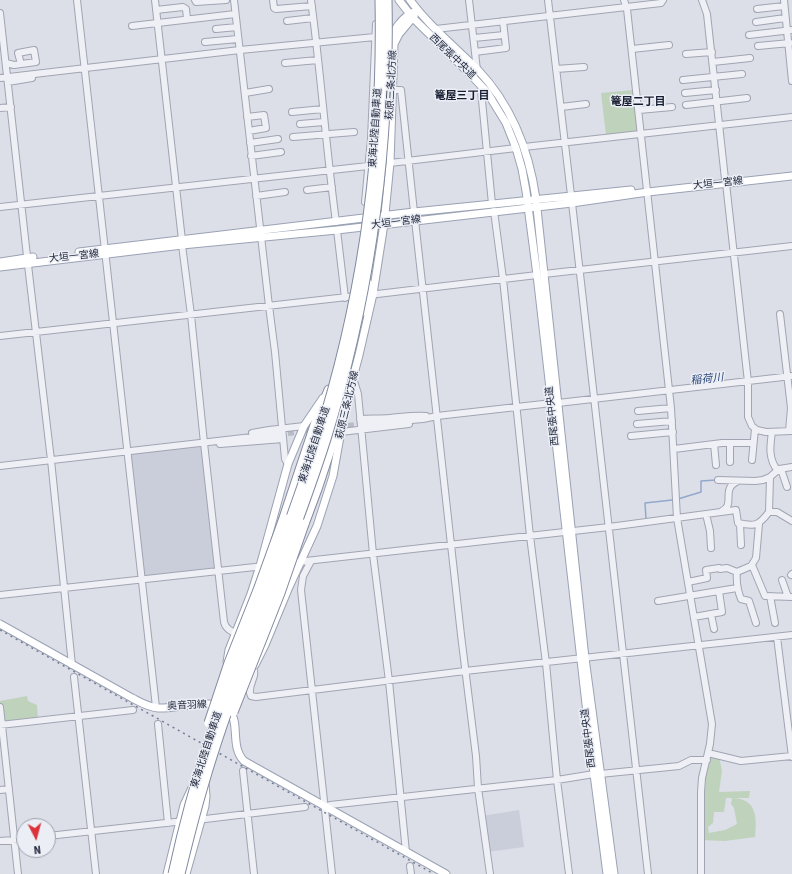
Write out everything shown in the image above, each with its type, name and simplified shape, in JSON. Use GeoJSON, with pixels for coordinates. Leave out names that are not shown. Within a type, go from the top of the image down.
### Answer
{"type":"FeatureCollection","features":[{"type":"Feature","properties":{"kind":"highway","name":"東海北陸自動車道"},"geometry":{"type":"LineString","coordinates":[[173,874],[193,792],[210,736],[278,555],[309,466],[328,405],[344,344],[363,245],[372,180],[380,85],[380,0]]}},
{"type":"Feature","properties":{"kind":"highway","name":"東海北陸自動車道"},"geometry":{"type":"LineString","coordinates":[[180,874],[203,784],[218,738],[306,498],[328,432],[348,356],[366,273],[379,181],[386,85],[387,0]]}},
{"type":"Feature","properties":{"kind":"highway"},"geometry":{"type":"LineString","coordinates":[[193,792],[201,754],[218,695],[284,518],[328,390]]}},
{"type":"Feature","properties":{"kind":"highway"},"geometry":{"type":"LineString","coordinates":[[187,845],[213,764],[280,593],[317,489],[349,392]]}},
{"type":"Feature","properties":{"kind":"main road","name":"西尾張中央道"},"geometry":{"type":"LineString","coordinates":[[399,0],[411,16],[471,74],[500,111],[516,148],[525,182],[540,275],[608,874]]}},
{"type":"Feature","properties":{"kind":"main road","name":"西尾張中央道"},"geometry":{"type":"LineString","coordinates":[[410,0],[417,10],[477,70],[494,89],[507,108],[524,147],[532,174],[536,202],[540,275]]}},
{"type":"Feature","properties":{"kind":"main road","name":"萩原三条北方線"},"geometry":{"type":"LineString","coordinates":[[382,216],[390,38],[393,32],[417,10]]}},
{"type":"Feature","properties":{"kind":"main road","name":"萩原三条北方線"},"geometry":{"type":"LineString","coordinates":[[224,708],[231,696],[253,668],[265,645],[288,587],[317,526],[333,476],[370,295],[390,163],[390,132],[395,40],[411,16]]}},
{"type":"Feature","properties":{"kind":"main road","name":"大垣一宮線"},"geometry":{"type":"LineString","coordinates":[[0,262],[337,226],[381,225],[536,202],[571,195],[648,190],[792,172]]}},
{"type":"Feature","properties":{"kind":"main road","name":"大垣一宮線"},"geometry":{"type":"LineString","coordinates":[[726,181],[792,176]]}},
{"type":"Feature","properties":{"kind":"main road","name":"大垣一宮線"},"geometry":{"type":"LineString","coordinates":[[536,202],[572,203],[648,190]]}},
{"type":"Feature","properties":{"kind":"main road","name":"大垣一宮線"},"geometry":{"type":"LineString","coordinates":[[337,226],[382,216],[414,212],[493,208]]}},
{"type":"Feature","properties":{"kind":"main road","name":"大垣一宮線"},"geometry":{"type":"LineString","coordinates":[[0,267],[27,260]]}},
{"type":"Feature","properties":{"kind":"main road","name":"萩原三条北方線"},"geometry":{"type":"LineString","coordinates":[[186,874],[206,802],[204,777],[206,764],[224,708],[228,690],[228,656],[260,566],[288,464],[304,426],[345,361],[370,295]]}},
{"type":"Feature","properties":{"kind":"main road","name":"奥音羽線"},"geometry":{"type":"LineString","coordinates":[[0,624],[150,707],[204,704],[224,708]]}},
{"type":"Feature","properties":{"kind":"main road"},"geometry":{"type":"LineString","coordinates":[[224,708],[232,716],[237,753],[244,761],[446,874]]}},
{"type":"Feature","properties":{"kind":"main road","name":"萩原三条北方線"},"geometry":{"type":"LineString","coordinates":[[167,874],[179,822],[186,800],[206,764]]}},
{"type":"Feature","properties":{"kind":"main road","name":"西尾張中央道"},"geometry":{"type":"LineString","coordinates":[[597,774],[614,874]]}},
{"type":"Feature","properties":{"kind":"street"},"geometry":{"type":"LineString","coordinates":[[77,0],[126,451],[156,707]]}},
{"type":"Feature","properties":{"kind":"street"},"geometry":{"type":"LineString","coordinates":[[155,0],[224,622],[227,628],[235,633],[265,645]]}},
{"type":"Feature","properties":{"kind":"street"},"geometry":{"type":"LineString","coordinates":[[195,0],[196,2],[226,0]]}},
{"type":"Feature","properties":{"kind":"street"},"geometry":{"type":"LineString","coordinates":[[234,0],[268,306],[275,352],[282,428],[280,437],[284,459],[288,464]]}},
{"type":"Feature","properties":{"kind":"street"},"geometry":{"type":"LineString","coordinates":[[274,0],[274,8],[276,10],[311,3],[317,43],[325,135],[345,298]]}},
{"type":"Feature","properties":{"kind":"street"},"geometry":{"type":"LineString","coordinates":[[364,202],[371,139],[377,13],[376,0]]}},
{"type":"Feature","properties":{"kind":"street"},"geometry":{"type":"LineString","coordinates":[[469,0],[477,70]]}},
{"type":"Feature","properties":{"kind":"street"},"geometry":{"type":"LineString","coordinates":[[548,0],[571,195]]}},
{"type":"Feature","properties":{"kind":"street"},"geometry":{"type":"LineString","coordinates":[[624,0],[632,48],[671,408],[677,518],[712,724],[708,756],[700,792],[701,874]]}},
{"type":"Feature","properties":{"kind":"street"},"geometry":{"type":"LineString","coordinates":[[436,29],[661,3],[663,0]]}},
{"type":"Feature","properties":{"kind":"street"},"geometry":{"type":"LineString","coordinates":[[702,0],[707,14],[712,52],[748,382],[748,417],[755,429],[752,460]]}},
{"type":"Feature","properties":{"kind":"street"},"geometry":{"type":"LineString","coordinates":[[757,8],[784,3],[785,18],[789,30],[792,81]]}},
{"type":"Feature","properties":{"kind":"street"},"geometry":{"type":"LineString","coordinates":[[156,10],[183,7],[186,9],[187,19]]}},
{"type":"Feature","properties":{"kind":"street"},"geometry":{"type":"LineString","coordinates":[[0,13],[4,62],[11,107],[27,260],[51,460],[72,665]]}},
{"type":"Feature","properties":{"kind":"street"},"geometry":{"type":"LineString","coordinates":[[132,26],[235,14]]}},
{"type":"Feature","properties":{"kind":"street"},"geometry":{"type":"LineString","coordinates":[[287,21],[313,18]]}},
{"type":"Feature","properties":{"kind":"street"},"geometry":{"type":"LineString","coordinates":[[756,22],[785,18]]}},
{"type":"Feature","properties":{"kind":"street"},"geometry":{"type":"LineString","coordinates":[[475,52],[506,48],[503,21]]}},
{"type":"Feature","properties":{"kind":"street"},"geometry":{"type":"LineString","coordinates":[[216,29],[237,27]]}},
{"type":"Feature","properties":{"kind":"street"},"geometry":{"type":"LineString","coordinates":[[749,35],[789,30]]}},
{"type":"Feature","properties":{"kind":"street"},"geometry":{"type":"LineString","coordinates":[[474,38],[504,35]]}},
{"type":"Feature","properties":{"kind":"street"},"geometry":{"type":"LineString","coordinates":[[7,79],[84,68],[240,50],[375,37]]}},
{"type":"Feature","properties":{"kind":"street"},"geometry":{"type":"LineString","coordinates":[[205,42],[238,39]]}},
{"type":"Feature","properties":{"kind":"street"},"geometry":{"type":"LineString","coordinates":[[758,46],[790,43]]}},
{"type":"Feature","properties":{"kind":"street"},"geometry":{"type":"LineString","coordinates":[[632,48],[669,45]]}},
{"type":"Feature","properties":{"kind":"street"},"geometry":{"type":"LineString","coordinates":[[686,54],[712,52]]}},
{"type":"Feature","properties":{"kind":"street"},"geometry":{"type":"LineString","coordinates":[[713,62],[750,58]]}},
{"type":"Feature","properties":{"kind":"street"},"geometry":{"type":"LineString","coordinates":[[285,63],[318,60]]}},
{"type":"Feature","properties":{"kind":"street"},"geometry":{"type":"LineString","coordinates":[[4,62],[14,65],[21,64]]}},
{"type":"Feature","properties":{"kind":"street"},"geometry":{"type":"LineString","coordinates":[[556,69],[584,67]]}},
{"type":"Feature","properties":{"kind":"street"},"geometry":{"type":"LineString","coordinates":[[683,80],[742,74]]}},
{"type":"Feature","properties":{"kind":"street"},"geometry":{"type":"LineString","coordinates":[[0,78],[38,78]]}},
{"type":"Feature","properties":{"kind":"street"},"geometry":{"type":"LineString","coordinates":[[245,93],[269,89]]}},
{"type":"Feature","properties":{"kind":"street"},"geometry":{"type":"LineString","coordinates":[[483,89],[481,90],[486,152],[517,407],[530,536],[546,663],[557,780],[569,874]]}},
{"type":"Feature","properties":{"kind":"street"},"geometry":{"type":"LineString","coordinates":[[393,90],[401,90],[414,212]]}},
{"type":"Feature","properties":{"kind":"street"},"geometry":{"type":"LineString","coordinates":[[685,93],[716,90]]}},
{"type":"Feature","properties":{"kind":"street"},"geometry":{"type":"LineString","coordinates":[[686,105],[747,98]]}},
{"type":"Feature","properties":{"kind":"street"},"geometry":{"type":"LineString","coordinates":[[561,107],[586,104]]}},
{"type":"Feature","properties":{"kind":"street"},"geometry":{"type":"LineString","coordinates":[[0,108],[11,107]]}},
{"type":"Feature","properties":{"kind":"street"},"geometry":{"type":"LineString","coordinates":[[639,110],[672,107]]}},
{"type":"Feature","properties":{"kind":"street"},"geometry":{"type":"LineString","coordinates":[[292,112],[323,109]]}},
{"type":"Feature","properties":{"kind":"street"},"geometry":{"type":"LineString","coordinates":[[247,117],[264,115],[266,128],[249,131]]}},
{"type":"Feature","properties":{"kind":"street"},"geometry":{"type":"LineString","coordinates":[[524,147],[792,117]]}},
{"type":"Feature","properties":{"kind":"street"},"geometry":{"type":"LineString","coordinates":[[300,124],[324,122]]}},
{"type":"Feature","properties":{"kind":"street"},"geometry":{"type":"LineString","coordinates":[[293,137],[354,132]]}},
{"type":"Feature","properties":{"kind":"street"},"geometry":{"type":"LineString","coordinates":[[250,143],[278,139]]}},
{"type":"Feature","properties":{"kind":"street"},"geometry":{"type":"LineString","coordinates":[[371,139],[385,140]]}},
{"type":"Feature","properties":{"kind":"street"},"geometry":{"type":"LineString","coordinates":[[390,163],[516,148]]}},
{"type":"Feature","properties":{"kind":"street"},"geometry":{"type":"LineString","coordinates":[[252,156],[281,152]]}},
{"type":"Feature","properties":{"kind":"street"},"geometry":{"type":"LineString","coordinates":[[0,207],[368,166]]}},
{"type":"Feature","properties":{"kind":"street"},"geometry":{"type":"LineString","coordinates":[[307,190],[332,187]]}},
{"type":"Feature","properties":{"kind":"street"},"geometry":{"type":"LineString","coordinates":[[256,196],[285,192]]}},
{"type":"Feature","properties":{"kind":"street"},"geometry":{"type":"LineString","coordinates":[[572,203],[648,874]]}},
{"type":"Feature","properties":{"kind":"street"},"geometry":{"type":"LineString","coordinates":[[415,220],[424,289],[465,671],[476,756],[478,788],[490,874]]}},
{"type":"Feature","properties":{"kind":"street"},"geometry":{"type":"LineString","coordinates":[[0,336],[792,246]]}},
{"type":"Feature","properties":{"kind":"street"},"geometry":{"type":"LineString","coordinates":[[755,429],[772,432],[791,431],[790,376],[780,314]]}},
{"type":"Feature","properties":{"kind":"street"},"geometry":{"type":"LineString","coordinates":[[360,419],[415,415],[437,416],[748,382],[790,376]]}},
{"type":"Feature","properties":{"kind":"street"},"geometry":{"type":"LineString","coordinates":[[353,378],[358,394],[360,419],[363,427],[373,554],[389,681],[406,852]]}},
{"type":"Feature","properties":{"kind":"street"},"geometry":{"type":"LineString","coordinates":[[638,411],[671,408]]}},
{"type":"Feature","properties":{"kind":"street"},"geometry":{"type":"LineString","coordinates":[[341,432],[363,427],[415,424],[437,416]]}},
{"type":"Feature","properties":{"kind":"street"},"geometry":{"type":"LineString","coordinates":[[637,424],[672,421]]}},
{"type":"Feature","properties":{"kind":"street"},"geometry":{"type":"LineString","coordinates":[[0,466],[204,443],[228,437],[304,426]]}},
{"type":"Feature","properties":{"kind":"street"},"geometry":{"type":"LineString","coordinates":[[631,436],[673,432]]}},
{"type":"Feature","properties":{"kind":"street"},"geometry":{"type":"LineString","coordinates":[[772,432],[771,460],[779,470],[787,487]]}},
{"type":"Feature","properties":{"kind":"street"},"geometry":{"type":"LineString","coordinates":[[204,443],[225,445],[280,437]]}},
{"type":"Feature","properties":{"kind":"street"},"geometry":{"type":"LineString","coordinates":[[730,443],[730,462]]}},
{"type":"Feature","properties":{"kind":"street"},"geometry":{"type":"LineString","coordinates":[[674,449],[714,444],[753,443]]}},
{"type":"Feature","properties":{"kind":"street"},"geometry":{"type":"LineString","coordinates":[[714,444],[716,465]]}},
{"type":"Feature","properties":{"kind":"street"},"geometry":{"type":"LineString","coordinates":[[718,480],[755,481],[770,477],[779,470],[792,467]]}},
{"type":"Feature","properties":{"kind":"street"},"geometry":{"type":"LineString","coordinates":[[688,582],[707,578],[706,570],[727,568],[737,572],[752,565],[758,553],[759,524],[769,512],[770,477]]}},
{"type":"Feature","properties":{"kind":"street"},"geometry":{"type":"LineString","coordinates":[[720,512],[727,509],[729,488],[738,481]]}},
{"type":"Feature","properties":{"kind":"street"},"geometry":{"type":"LineString","coordinates":[[0,595],[569,532],[736,510],[738,523],[740,524],[741,545]]}},
{"type":"Feature","properties":{"kind":"street"},"geometry":{"type":"LineString","coordinates":[[769,512],[778,512],[792,521]]}},
{"type":"Feature","properties":{"kind":"street"},"geometry":{"type":"LineString","coordinates":[[706,514],[710,531],[711,548]]}},
{"type":"Feature","properties":{"kind":"street"},"geometry":{"type":"LineString","coordinates":[[740,524],[759,524]]}},
{"type":"Feature","properties":{"kind":"street"},"geometry":{"type":"LineString","coordinates":[[311,560],[303,576],[301,586],[332,874]]}},
{"type":"Feature","properties":{"kind":"street"},"geometry":{"type":"LineString","coordinates":[[752,565],[765,596],[790,597],[782,580]]}},
{"type":"Feature","properties":{"kind":"street"},"geometry":{"type":"LineString","coordinates":[[737,572],[737,588],[741,599],[749,600],[756,623]]}},
{"type":"Feature","properties":{"kind":"street"},"geometry":{"type":"LineString","coordinates":[[288,587],[301,586]]}},
{"type":"Feature","properties":{"kind":"street"},"geometry":{"type":"LineString","coordinates":[[658,601],[737,588]]}},
{"type":"Feature","properties":{"kind":"street"},"geometry":{"type":"LineString","coordinates":[[694,617],[722,612],[719,591]]}},
{"type":"Feature","properties":{"kind":"street"},"geometry":{"type":"LineString","coordinates":[[770,596],[776,623]]}},
{"type":"Feature","properties":{"kind":"street"},"geometry":{"type":"LineString","coordinates":[[711,614],[714,629]]}},
{"type":"Feature","properties":{"kind":"street"},"geometry":{"type":"LineString","coordinates":[[253,668],[255,674],[249,690],[252,697],[312,691],[465,671],[792,635]]}},
{"type":"Feature","properties":{"kind":"street"},"geometry":{"type":"LineString","coordinates":[[325,807],[330,805],[557,780],[597,774],[679,766],[690,760],[708,756],[742,761],[792,756],[776,637]]}},
{"type":"Feature","properties":{"kind":"street"},"geometry":{"type":"LineString","coordinates":[[74,677],[96,874]]}},
{"type":"Feature","properties":{"kind":"street"},"geometry":{"type":"LineString","coordinates":[[0,708],[18,874]]}},
{"type":"Feature","properties":{"kind":"street"},"geometry":{"type":"LineString","coordinates":[[1,725],[133,710]]}},
{"type":"Feature","properties":{"kind":"street"},"geometry":{"type":"LineString","coordinates":[[158,724],[168,822]]}},
{"type":"Feature","properties":{"kind":"street"},"geometry":{"type":"LineString","coordinates":[[243,771],[254,874]]}},
{"type":"Feature","properties":{"kind":"street"},"geometry":{"type":"LineString","coordinates":[[0,790],[9,789]]}},
{"type":"Feature","properties":{"kind":"street"},"geometry":{"type":"LineString","coordinates":[[56,835],[305,807]]}},
{"type":"Feature","properties":{"kind":"street"},"geometry":{"type":"LineString","coordinates":[[0,841],[14,840]]}},
{"type":"Feature","properties":{"kind":"street"},"geometry":{"type":"LineString","coordinates":[[410,866],[411,874]]}},
{"type":"Feature","properties":{"kind":"shaded area"},"geometry":{"type":"Polygon","coordinates":[[[201,446],[215,569],[143,578],[129,453],[201,446]]]}},
{"type":"Feature","properties":{"kind":"shaded area"},"geometry":{"type":"Polygon","coordinates":[[[519,810],[524,847],[487,852],[482,816],[519,810]]]}},
{"type":"Feature","properties":{"kind":"green space"},"geometry":{"type":"Polygon","coordinates":[[[633,90],[638,132],[606,135],[601,93],[633,90]]]}},
{"type":"Feature","properties":{"kind":"green space"},"geometry":{"type":"Polygon","coordinates":[[[27,696],[28,701],[37,705],[38,721],[2,725],[0,701],[27,696]]]}},
{"type":"Feature","properties":{"kind":"green space"},"geometry":{"type":"Polygon","coordinates":[[[708,753],[719,756],[722,771],[719,792],[750,791],[749,798],[732,798],[746,801],[754,810],[756,823],[755,837],[725,841],[701,840],[701,792],[708,753]],[[726,798],[724,812],[714,812],[713,823],[708,827],[709,833],[725,830],[737,824],[734,808],[731,804],[732,798],[726,798]]]}},
{"type":"Feature","properties":{"kind":"waterway"},"geometry":{"type":"LineString","coordinates":[[678,499],[701,492],[701,481],[716,480]]}},
{"type":"Feature","properties":{"kind":"waterway"},"geometry":{"type":"LineString","coordinates":[[646,519],[645,503],[672,500]]}},
{"type":"Feature","properties":{"kind":"tunnel"},"geometry":{"type":"LineString","coordinates":[[339,427],[365,424]]}},
{"type":"Feature","properties":{"kind":"tunnel"},"geometry":{"type":"LineString","coordinates":[[279,434],[316,430]]}},
{"type":"Feature","properties":{"kind":"railway"},"geometry":{"type":"LineString","coordinates":[[0,630],[434,874]]}},
{"type":"Feature","properties":{"kind":"district","name":"篭屋三丁目"},"geometry":{"type":"Point","coordinates":[462,97]}},
{"type":"Feature","properties":{"kind":"district","name":"篭屋二丁目"},"geometry":{"type":"Point","coordinates":[638,103]}},
{"type":"Feature","properties":{"kind":"water label","name":"稲荷川"},"geometry":{"type":"Point","coordinates":[707,380]}}]}
